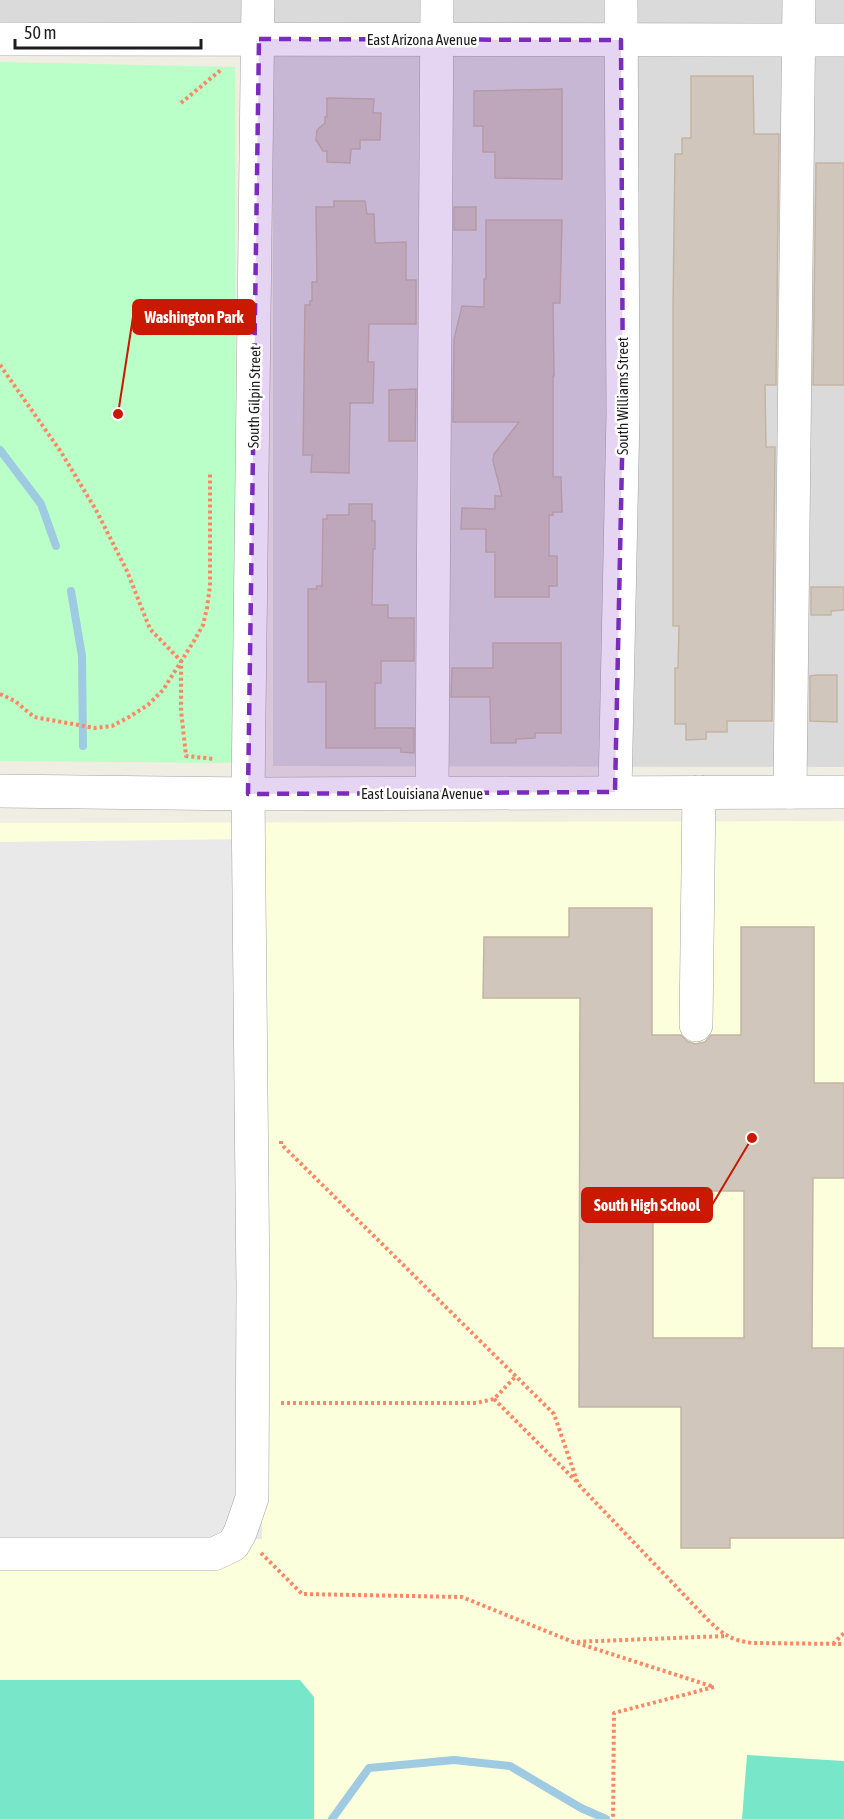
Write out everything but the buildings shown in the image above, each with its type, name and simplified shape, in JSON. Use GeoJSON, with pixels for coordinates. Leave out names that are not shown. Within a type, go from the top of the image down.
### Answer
{"type":"FeatureCollection","features":[{"type":"Feature","properties":{"kind":"street","name":"South Gilpin Street"},"geometry":{"type":"LineString","coordinates":[[240,1533],[252,1498],[253,1288],[248,794],[258,0]]}},
{"type":"Feature","properties":{"kind":"street"},"geometry":{"type":"LineString","coordinates":[[432,792],[437,0]]}},
{"type":"Feature","properties":{"kind":"street","name":"South Williams Street"},"geometry":{"type":"LineString","coordinates":[[615,792],[623,414],[621,0]]}},
{"type":"Feature","properties":{"kind":"street"},"geometry":{"type":"LineString","coordinates":[[790,792],[799,0]]}},
{"type":"Feature","properties":{"kind":"street","name":"East Arizona Avenue"},"geometry":{"type":"LineString","coordinates":[[0,39],[844,40]]}},
{"type":"Feature","properties":{"kind":"street","name":"East Louisiana Avenue"},"geometry":{"type":"LineString","coordinates":[[0,791],[248,794],[844,792]]}},
{"type":"Feature","properties":{"kind":"street"},"geometry":{"type":"LineString","coordinates":[[696,1025],[699,792]]}},
{"type":"Feature","properties":{"kind":"street"},"geometry":{"type":"LineString","coordinates":[[0,1554],[214,1554],[233,1545],[240,1533]]}},
{"type":"Feature","properties":{"kind":"path"},"geometry":{"type":"LineString","coordinates":[[181,103],[259,39]]}},
{"type":"Feature","properties":{"kind":"path"},"geometry":{"type":"LineString","coordinates":[[0,365],[61,452],[96,510],[127,571],[150,628],[181,662],[181,710],[186,756],[215,759]]}},
{"type":"Feature","properties":{"kind":"path"},"geometry":{"type":"LineString","coordinates":[[0,694],[15,701],[34,717],[95,728],[112,726],[148,705],[163,690],[202,625],[207,608],[210,586],[210,472]]}},
{"type":"Feature","properties":{"kind":"path"},"geometry":{"type":"LineString","coordinates":[[281,1132],[281,1144],[554,1414],[579,1484]]}},
{"type":"Feature","properties":{"kind":"path"},"geometry":{"type":"LineString","coordinates":[[273,1402],[476,1403],[494,1399],[516,1376]]}},
{"type":"Feature","properties":{"kind":"path"},"geometry":{"type":"LineString","coordinates":[[494,1399],[726,1636],[752,1642],[844,1644]]}},
{"type":"Feature","properties":{"kind":"path"},"geometry":{"type":"LineString","coordinates":[[240,1533],[302,1594],[462,1597],[573,1642],[714,1687],[614,1713],[613,1819]]}},
{"type":"Feature","properties":{"kind":"path"},"geometry":{"type":"LineString","coordinates":[[833,1644],[844,1633]]}},
{"type":"Feature","properties":{"kind":"path"},"geometry":{"type":"LineString","coordinates":[[573,1642],[726,1636]]}},
{"type":"Feature","properties":{"kind":"highlighted area"},"geometry":{"type":"Polygon","coordinates":[[[259,39],[621,40],[623,414],[615,792],[248,794],[259,39]]]}},
{"type":"Feature","properties":{"kind":"shaded area"},"geometry":{"type":"Polygon","coordinates":[[[0,0],[844,0],[844,767],[273,766],[273,28],[0,23],[0,0]]]}},
{"type":"Feature","properties":{"kind":"shaded area"},"geometry":{"type":"Polygon","coordinates":[[[844,821],[844,1819],[0,1819],[0,823],[844,821]]]}},
{"type":"Feature","properties":{"kind":"shaded area"},"geometry":{"type":"Polygon","coordinates":[[[256,839],[262,1539],[0,1542],[0,842],[256,839]]]}},
{"type":"Feature","properties":{"kind":"green space"},"geometry":{"type":"Polygon","coordinates":[[[0,62],[235,67],[236,763],[0,761],[0,62]]]}},
{"type":"Feature","properties":{"kind":"green space"},"geometry":{"type":"Polygon","coordinates":[[[0,1680],[300,1680],[314,1697],[314,1819],[0,1819],[0,1680]]]}},
{"type":"Feature","properties":{"kind":"green space"},"geometry":{"type":"Polygon","coordinates":[[[747,1755],[844,1761],[844,1819],[742,1819],[747,1755]]]}},
{"type":"Feature","properties":{"kind":"waterway"},"geometry":{"type":"LineString","coordinates":[[0,450],[41,504],[56,546]]}},
{"type":"Feature","properties":{"kind":"waterway"},"geometry":{"type":"LineString","coordinates":[[71,591],[82,656],[83,746]]}},
{"type":"Feature","properties":{"kind":"waterway"},"geometry":{"type":"LineString","coordinates":[[332,1819],[369,1768],[454,1760],[510,1766],[581,1808],[606,1819]]}},
{"type":"Feature","properties":{"kind":"place","name":"Washington Park"},"geometry":{"type":"Point","coordinates":[118,414]}},
{"type":"Feature","properties":{"kind":"place","name":"South High School"},"geometry":{"type":"Point","coordinates":[752,1138]}}]}
